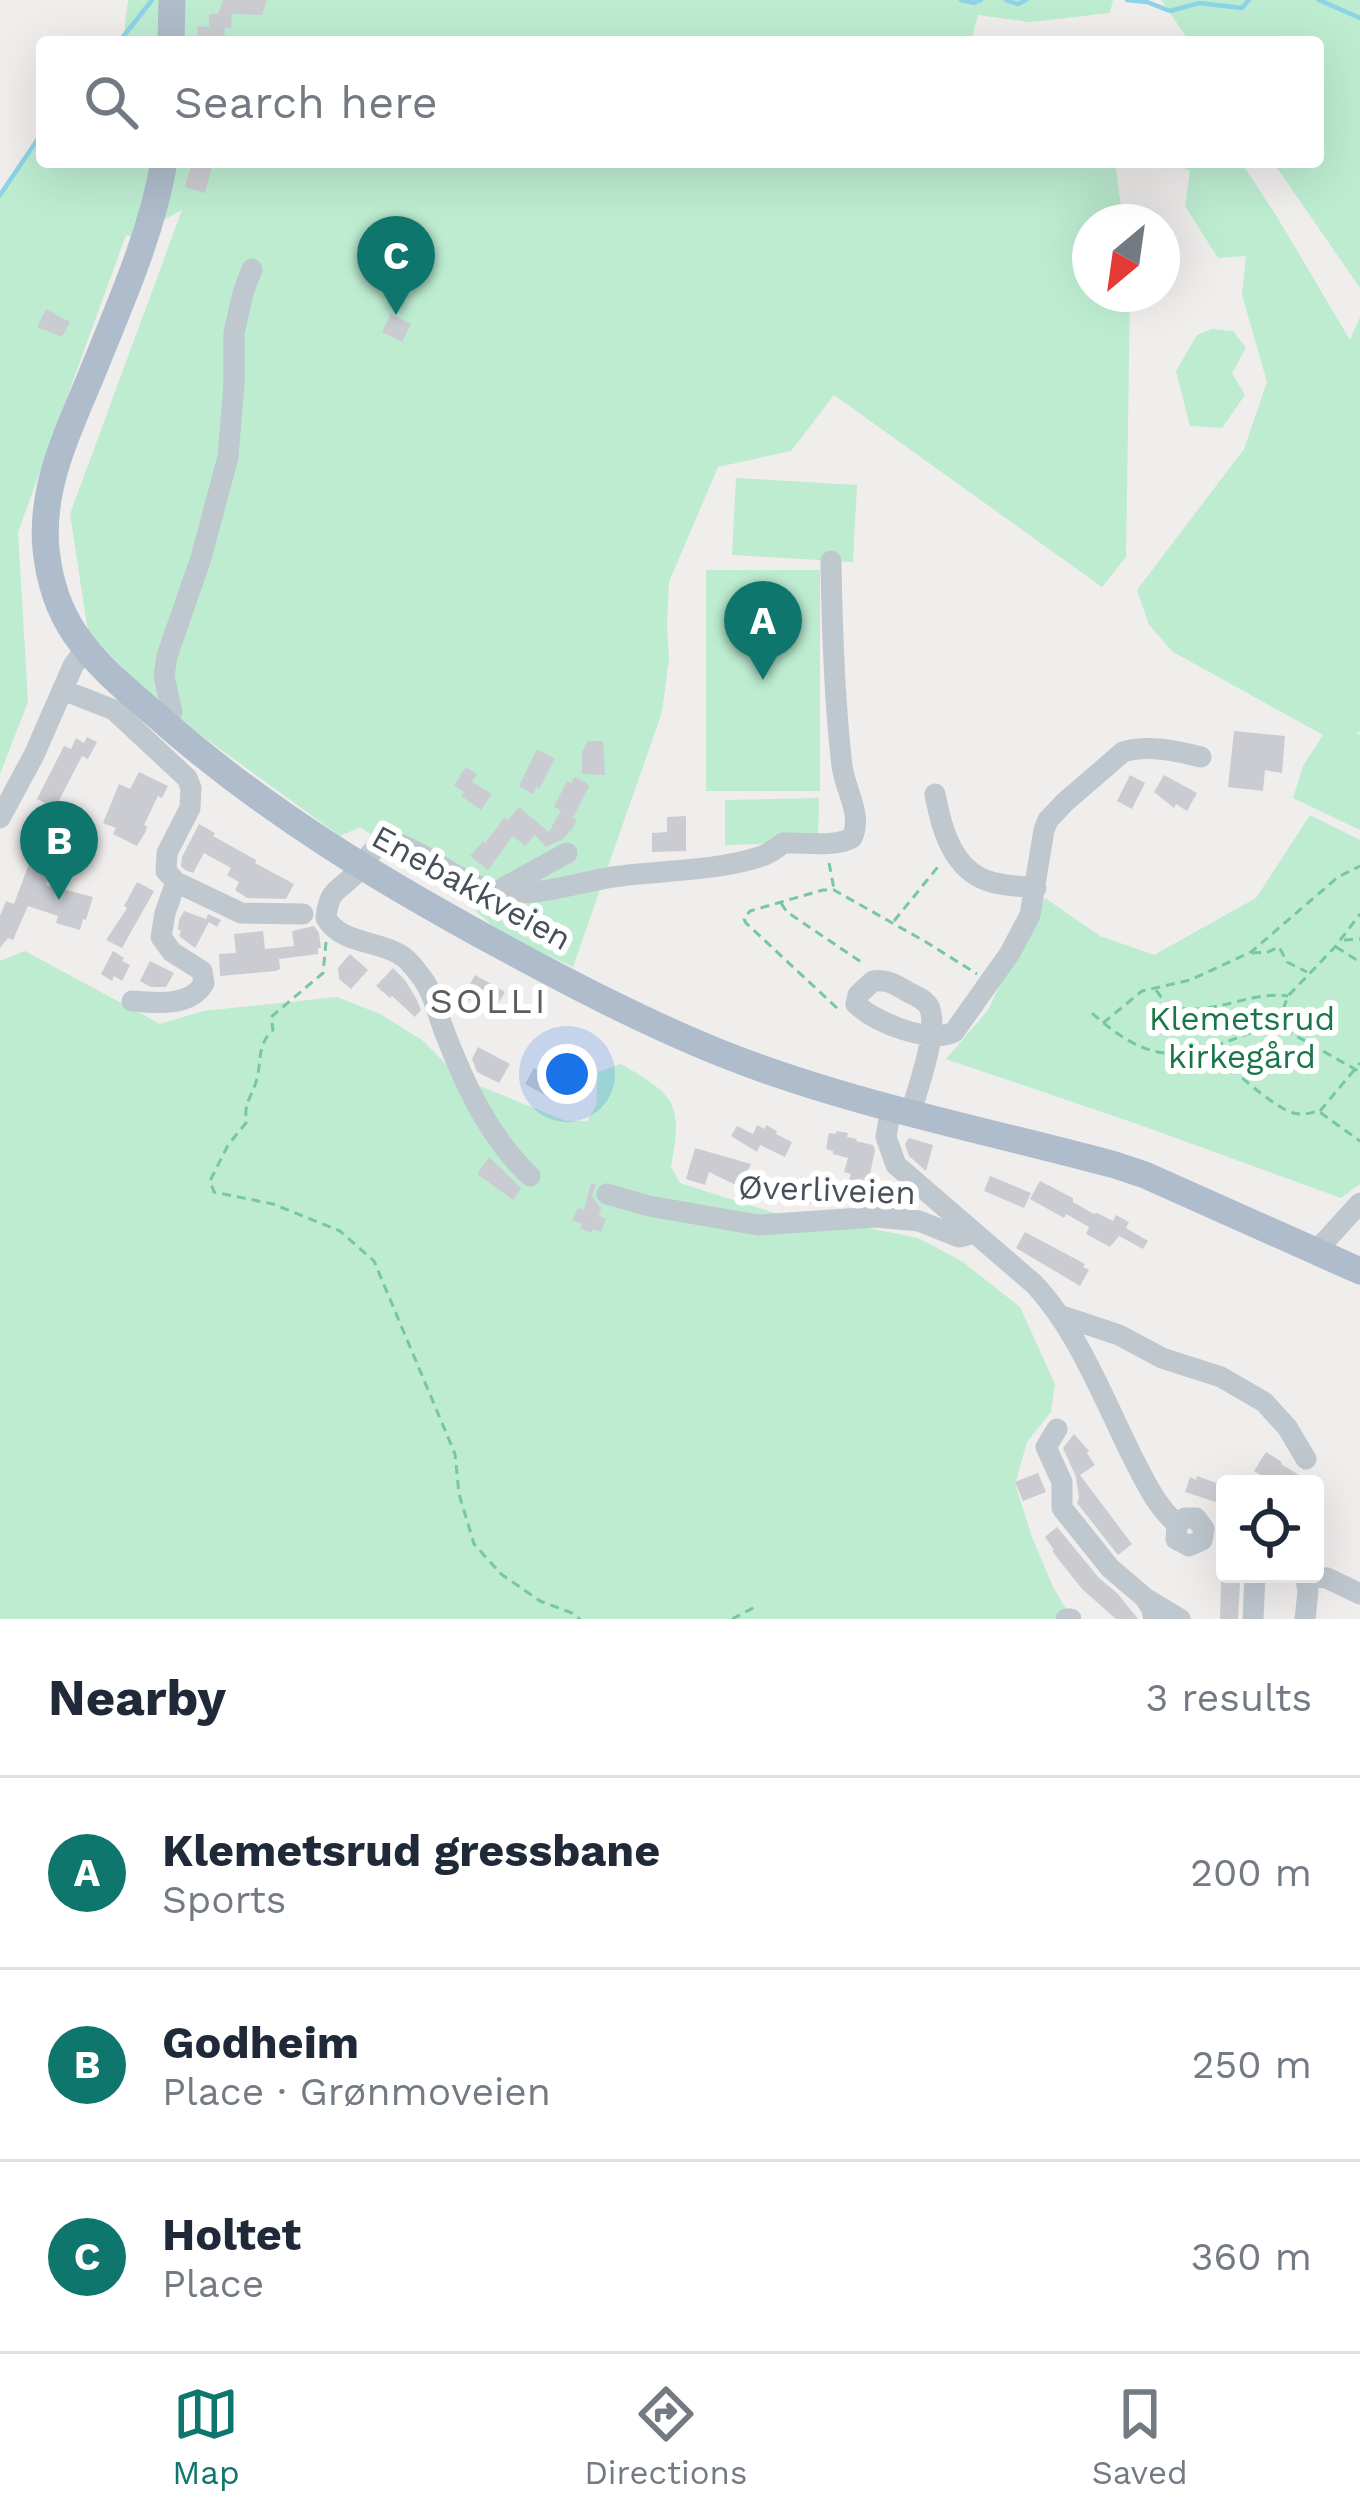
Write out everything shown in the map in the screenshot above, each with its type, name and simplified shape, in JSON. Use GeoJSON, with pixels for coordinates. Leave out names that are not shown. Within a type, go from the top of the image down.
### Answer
{"type":"FeatureCollection","features":[{"type":"Feature","properties":{"kind":"main road"},"geometry":{"type":"LineString","coordinates":[[171,36],[172,0]]}},
{"type":"Feature","properties":{"kind":"main road","name":"Enebakkveien"},"geometry":{"type":"LineString","coordinates":[[163,168],[142,249],[67,435],[48,495],[46,547],[61,608],[86,648],[165,723],[271,807],[359,866],[663,1028],[788,1077],[1115,1165],[1192,1194],[1360,1270]]}},
{"type":"Feature","properties":{"kind":"street"},"geometry":{"type":"LineString","coordinates":[[165,723],[172,712],[164,676],[167,656],[201,558],[228,457],[234,333],[252,269]]}},
{"type":"Feature","properties":{"kind":"street"},"geometry":{"type":"LineString","coordinates":[[530,1176],[481,1113],[424,979],[398,953],[334,930],[326,910],[331,896],[373,848],[391,842],[497,891],[549,890],[750,860],[783,843],[838,844],[852,838],[856,828],[842,758],[832,657],[831,561]]}},
{"type":"Feature","properties":{"kind":"street"},"geometry":{"type":"LineString","coordinates":[[0,818],[86,648]]}},
{"type":"Feature","properties":{"kind":"street"},"geometry":{"type":"LineString","coordinates":[[63,690],[114,710],[187,778],[190,808],[167,853],[166,871],[176,882],[241,913],[304,914]]}},
{"type":"Feature","properties":{"kind":"street"},"geometry":{"type":"LineString","coordinates":[[901,1109],[928,1056],[930,1037],[931,1011],[880,979],[859,995],[856,1004],[864,1012],[930,1037],[947,1037],[1023,931],[1036,888],[1042,842],[1054,812],[1112,761],[1135,748],[1201,757]]}},
{"type":"Feature","properties":{"kind":"street"},"geometry":{"type":"LineString","coordinates":[[935,794],[947,842],[959,860],[987,881],[1036,888]]}},
{"type":"Feature","properties":{"kind":"street"},"geometry":{"type":"LineString","coordinates":[[497,891],[567,853]]}},
{"type":"Feature","properties":{"kind":"street"},"geometry":{"type":"LineString","coordinates":[[132,1000],[181,1000],[195,996],[204,983],[202,971],[172,952],[161,937],[176,882]]}},
{"type":"Feature","properties":{"kind":"street","name":"Øverliveien"},"geometry":{"type":"LineString","coordinates":[[901,1109],[886,1137],[896,1166],[1034,1284],[1059,1315],[1149,1490],[1177,1524],[1175,1535],[1185,1546],[1215,1535]]}},
{"type":"Feature","properties":{"kind":"street","name":"Øverliveien"},"geometry":{"type":"LineString","coordinates":[[607,1194],[758,1225],[877,1217],[919,1221],[959,1237],[971,1231]]}},
{"type":"Feature","properties":{"kind":"street"},"geometry":{"type":"LineString","coordinates":[[1317,1250],[1360,1203]]}},
{"type":"Feature","properties":{"kind":"street"},"geometry":{"type":"LineString","coordinates":[[1059,1315],[1221,1377],[1264,1402],[1287,1427],[1306,1459]]}},
{"type":"Feature","properties":{"kind":"street"},"geometry":{"type":"LineString","coordinates":[[1057,1429],[1046,1447],[1063,1482],[1062,1508],[1110,1568],[1144,1598],[1154,1619]]}},
{"type":"Feature","properties":{"kind":"street"},"geometry":{"type":"LineString","coordinates":[[1324,1578],[1360,1594]]}},
{"type":"Feature","properties":{"kind":"street"},"geometry":{"type":"LineString","coordinates":[[1253,1619],[1255,1583]]}},
{"type":"Feature","properties":{"kind":"street"},"geometry":{"type":"LineString","coordinates":[[1305,1619],[1306,1583]]}},
{"type":"Feature","properties":{"kind":"street"},"geometry":{"type":"LineString","coordinates":[[1144,1598],[1180,1619]]}},
{"type":"Feature","properties":{"kind":"path"},"geometry":{"type":"LineString","coordinates":[[828,857],[834,890]]}},
{"type":"Feature","properties":{"kind":"path"},"geometry":{"type":"LineString","coordinates":[[1103,1024],[1134,996],[1208,973],[1251,952],[1338,877],[1360,866]]}},
{"type":"Feature","properties":{"kind":"path"},"geometry":{"type":"LineString","coordinates":[[892,922],[937,867]]}},
{"type":"Feature","properties":{"kind":"path"},"geometry":{"type":"LineString","coordinates":[[856,1004],[838,1009],[746,923],[750,911],[834,890],[989,983]]}},
{"type":"Feature","properties":{"kind":"path"},"geometry":{"type":"LineString","coordinates":[[780,901],[787,912],[870,967],[880,979]]}},
{"type":"Feature","properties":{"kind":"path"},"geometry":{"type":"LineString","coordinates":[[1278,1024],[1288,996],[1360,914]]}},
{"type":"Feature","properties":{"kind":"path"},"geometry":{"type":"LineString","coordinates":[[328,922],[323,973],[271,1017],[273,1030],[262,1040],[256,1084],[245,1103],[246,1123],[228,1145],[210,1181],[214,1192],[273,1204],[340,1232],[374,1261],[455,1454],[459,1494],[475,1544],[501,1574],[539,1601],[580,1619]]}},
{"type":"Feature","properties":{"kind":"path"},"geometry":{"type":"LineString","coordinates":[[1341,940],[1360,939]]}},
{"type":"Feature","properties":{"kind":"path"},"geometry":{"type":"LineString","coordinates":[[1251,952],[1279,946],[1287,962],[1310,974]]}},
{"type":"Feature","properties":{"kind":"path"},"geometry":{"type":"LineString","coordinates":[[1335,947],[1360,962]]}},
{"type":"Feature","properties":{"kind":"path"},"geometry":{"type":"LineString","coordinates":[[1155,988],[1163,1002],[1181,1009],[1207,1009],[1274,994],[1288,996]]}},
{"type":"Feature","properties":{"kind":"path"},"geometry":{"type":"LineString","coordinates":[[1092,1013],[1137,1047],[1161,1055],[1183,1054],[1278,1024],[1357,1071]]}},
{"type":"Feature","properties":{"kind":"path"},"geometry":{"type":"LineString","coordinates":[[1212,1045],[1225,1063],[1284,1109],[1299,1114],[1319,1112],[1360,1141]]}},
{"type":"Feature","properties":{"kind":"path"},"geometry":{"type":"LineString","coordinates":[[1319,1112],[1360,1063]]}},
{"type":"Feature","properties":{"kind":"path"},"geometry":{"type":"LineString","coordinates":[[732,1619],[755,1607]]}},
{"type":"Feature","properties":{"kind":"green space"},"geometry":{"type":"Polygon","coordinates":[[[128,0],[1113,0],[1110,13],[1030,22],[978,15],[972,36],[122,36],[128,0]]]}},
{"type":"Feature","properties":{"kind":"green space"},"geometry":{"type":"Polygon","coordinates":[[[1161,0],[1360,0],[1360,288],[1277,168],[1324,168],[1324,36],[1186,36],[1161,0]]]}},
{"type":"Feature","properties":{"kind":"green space"},"geometry":{"type":"Polygon","coordinates":[[[36,147],[36,168],[1116,168],[1121,204],[1072,204],[1072,312],[1130,312],[1126,557],[1102,587],[834,395],[791,451],[718,467],[669,582],[669,659],[662,712],[573,967],[502,934],[460,897],[360,827],[340,836],[162,707],[88,632],[70,514],[182,210],[133,237],[126,235],[18,532],[28,702],[0,774],[0,194],[36,147]]]}},
{"type":"Feature","properties":{"kind":"green space"},"geometry":{"type":"Polygon","coordinates":[[[1183,168],[1245,168],[1350,340],[1360,317],[1360,732],[1355,732],[1360,735],[1360,830],[1293,798],[1303,766],[1323,735],[1173,652],[1149,625],[1137,590],[1244,449],[1267,382],[1242,295],[1246,256],[1218,258],[1185,206],[1190,171],[1183,168]]]}},
{"type":"Feature","properties":{"kind":"green space"},"geometry":{"type":"Polygon","coordinates":[[[1212,329],[1233,331],[1246,348],[1232,373],[1245,395],[1222,428],[1190,426],[1176,371],[1197,335],[1212,329]]]}},
{"type":"Feature","properties":{"kind":"green space"},"geometry":{"type":"Polygon","coordinates":[[[736,478],[857,485],[853,562],[732,555],[736,478]]]}},
{"type":"Feature","properties":{"kind":"green space"},"geometry":{"type":"Polygon","coordinates":[[[706,570],[820,570],[820,791],[706,791],[706,570]]]}},
{"type":"Feature","properties":{"kind":"green space"},"geometry":{"type":"Polygon","coordinates":[[[819,798],[818,842],[725,845],[725,800],[819,798]]]}},
{"type":"Feature","properties":{"kind":"green space","name":"Klemetsrud kirkegård"},"geometry":{"type":"Polygon","coordinates":[[[1310,815],[1360,840],[1360,1184],[1341,1198],[946,1059],[988,1010],[1045,898],[1100,936],[1154,955],[1256,898],[1310,815]]]}},
{"type":"Feature","properties":{"kind":"green space"},"geometry":{"type":"Polygon","coordinates":[[[25,951],[160,1024],[203,1011],[337,997],[380,1014],[422,1040],[460,1078],[566,1121],[587,1121],[596,1106],[598,1072],[621,1064],[654,1085],[671,1104],[676,1128],[671,1167],[680,1183],[803,1222],[918,1238],[963,1262],[1020,1307],[1055,1384],[1051,1412],[1027,1442],[1015,1484],[1053,1587],[1072,1619],[0,1619],[0,961],[25,951]]]}},
{"type":"Feature","properties":{"kind":"building"},"geometry":{"type":"Polygon","coordinates":[[[223,0],[267,0],[262,15],[232,14],[231,28],[225,27],[224,36],[197,36],[198,26],[209,27],[209,14],[218,14],[223,0]]]}},
{"type":"Feature","properties":{"kind":"building"},"geometry":{"type":"Polygon","coordinates":[[[190,168],[211,168],[205,193],[185,187],[190,168]]]}},
{"type":"Feature","properties":{"kind":"building"},"geometry":{"type":"Polygon","coordinates":[[[46,309],[70,322],[62,337],[37,327],[46,309]]]}},
{"type":"Feature","properties":{"kind":"building"},"geometry":{"type":"Polygon","coordinates":[[[391,314],[411,324],[402,342],[382,332],[391,314]]]}},
{"type":"Feature","properties":{"kind":"building"},"geometry":{"type":"Polygon","coordinates":[[[1234,731],[1285,736],[1282,773],[1265,770],[1263,791],[1228,787],[1234,731]]]}},
{"type":"Feature","properties":{"kind":"building"},"geometry":{"type":"Polygon","coordinates":[[[87,737],[97,742],[88,759],[82,756],[55,808],[37,799],[64,746],[71,749],[76,738],[84,743],[87,737]]]}},
{"type":"Feature","properties":{"kind":"building"},"geometry":{"type":"Polygon","coordinates":[[[588,741],[603,741],[605,775],[582,774],[582,752],[588,741]]]}},
{"type":"Feature","properties":{"kind":"building"},"geometry":{"type":"Polygon","coordinates":[[[537,749],[555,759],[533,794],[519,786],[537,749]]]}},
{"type":"Feature","properties":{"kind":"building"},"geometry":{"type":"Polygon","coordinates":[[[466,767],[477,774],[472,782],[492,794],[481,810],[454,785],[466,767]]]}},
{"type":"Feature","properties":{"kind":"building"},"geometry":{"type":"Polygon","coordinates":[[[139,772],[168,786],[162,798],[158,796],[137,846],[103,823],[119,784],[130,789],[139,772]]]}},
{"type":"Feature","properties":{"kind":"building"},"geometry":{"type":"Polygon","coordinates":[[[1130,775],[1145,783],[1132,809],[1117,801],[1130,775]]]}},
{"type":"Feature","properties":{"kind":"building"},"geometry":{"type":"Polygon","coordinates":[[[1164,775],[1197,793],[1187,811],[1176,804],[1174,808],[1154,792],[1164,775]]]}},
{"type":"Feature","properties":{"kind":"building"},"geometry":{"type":"Polygon","coordinates":[[[575,777],[589,787],[573,818],[577,820],[563,839],[546,847],[535,835],[525,846],[513,836],[488,870],[470,856],[519,807],[549,832],[561,810],[554,807],[567,781],[575,777]]]}},
{"type":"Feature","properties":{"kind":"building"},"geometry":{"type":"Polygon","coordinates":[[[686,816],[686,851],[652,852],[652,833],[667,832],[667,817],[686,816]]]}},
{"type":"Feature","properties":{"kind":"building"},"geometry":{"type":"Polygon","coordinates":[[[199,824],[294,884],[286,899],[247,898],[235,890],[239,882],[227,875],[231,868],[204,853],[193,873],[185,870],[182,857],[199,824]]]}},
{"type":"Feature","properties":{"kind":"building"},"geometry":{"type":"Polygon","coordinates":[[[40,834],[78,846],[72,864],[56,858],[46,885],[93,897],[86,920],[80,930],[56,923],[58,916],[28,906],[13,940],[8,938],[0,948],[0,916],[6,901],[14,904],[40,834]]]}},
{"type":"Feature","properties":{"kind":"building"},"geometry":{"type":"Polygon","coordinates":[[[137,882],[154,891],[122,948],[106,940],[137,882]]]}},
{"type":"Feature","properties":{"kind":"building"},"geometry":{"type":"Polygon","coordinates":[[[184,911],[221,920],[217,927],[209,922],[195,948],[179,936],[184,911]]]}},
{"type":"Feature","properties":{"kind":"building"},"geometry":{"type":"Polygon","coordinates":[[[314,926],[319,933],[318,954],[279,959],[280,969],[275,971],[220,976],[219,954],[236,953],[234,934],[263,931],[265,949],[294,946],[292,931],[314,926]]]}},
{"type":"Feature","properties":{"kind":"building"},"geometry":{"type":"Polygon","coordinates":[[[113,951],[130,965],[122,981],[101,974],[113,951]]]}},
{"type":"Feature","properties":{"kind":"building"},"geometry":{"type":"Polygon","coordinates":[[[350,954],[368,970],[351,989],[339,979],[338,968],[350,954]]]}},
{"type":"Feature","properties":{"kind":"building"},"geometry":{"type":"Polygon","coordinates":[[[150,961],[174,973],[166,987],[140,981],[150,961]]]}},
{"type":"Feature","properties":{"kind":"building"},"geometry":{"type":"Polygon","coordinates":[[[393,968],[417,1000],[421,1010],[415,1017],[376,986],[393,968]]]}},
{"type":"Feature","properties":{"kind":"building"},"geometry":{"type":"Polygon","coordinates":[[[475,975],[505,992],[493,1013],[463,997],[475,975]]]}},
{"type":"Feature","properties":{"kind":"building"},"geometry":{"type":"Polygon","coordinates":[[[478,1047],[510,1064],[499,1083],[477,1072],[472,1059],[478,1047]]]}},
{"type":"Feature","properties":{"kind":"building"},"geometry":{"type":"Polygon","coordinates":[[[534,1068],[559,1082],[550,1098],[525,1084],[534,1068]]]}},
{"type":"Feature","properties":{"kind":"building"},"geometry":{"type":"Polygon","coordinates":[[[757,1125],[765,1129],[766,1125],[792,1142],[785,1157],[760,1145],[757,1152],[731,1136],[737,1126],[753,1134],[757,1125]]]}},
{"type":"Feature","properties":{"kind":"building"},"geometry":{"type":"Polygon","coordinates":[[[836,1131],[873,1145],[869,1179],[888,1192],[884,1203],[845,1191],[851,1174],[844,1172],[848,1158],[826,1149],[829,1133],[836,1131]]]}},
{"type":"Feature","properties":{"kind":"building"},"geometry":{"type":"Polygon","coordinates":[[[909,1138],[933,1145],[926,1171],[909,1156],[905,1144],[909,1138]]]}},
{"type":"Feature","properties":{"kind":"building"},"geometry":{"type":"Polygon","coordinates":[[[695,1148],[751,1164],[740,1187],[709,1172],[705,1185],[686,1179],[695,1148]]]}},
{"type":"Feature","properties":{"kind":"building"},"geometry":{"type":"Polygon","coordinates":[[[489,1157],[521,1188],[513,1200],[477,1174],[489,1157]]]}},
{"type":"Feature","properties":{"kind":"building"},"geometry":{"type":"Polygon","coordinates":[[[990,1176],[1031,1193],[1024,1208],[984,1191],[990,1176]]]}},
{"type":"Feature","properties":{"kind":"building"},"geometry":{"type":"Polygon","coordinates":[[[801,1177],[824,1190],[815,1206],[791,1195],[801,1177]]]}},
{"type":"Feature","properties":{"kind":"building"},"geometry":{"type":"Polygon","coordinates":[[[1040,1181],[1094,1214],[1113,1221],[1116,1215],[1129,1222],[1126,1228],[1148,1241],[1143,1249],[1119,1236],[1110,1247],[1086,1234],[1089,1227],[1030,1199],[1040,1181]]]}},
{"type":"Feature","properties":{"kind":"building"},"geometry":{"type":"Polygon","coordinates":[[[591,1183],[596,1185],[592,1196],[601,1208],[599,1216],[606,1219],[601,1232],[593,1229],[591,1233],[572,1220],[578,1208],[584,1210],[591,1183]]]}},
{"type":"Feature","properties":{"kind":"building"},"geometry":{"type":"Polygon","coordinates":[[[1025,1232],[1085,1264],[1089,1270],[1080,1286],[1016,1248],[1025,1232]]]}},
{"type":"Feature","properties":{"kind":"building"},"geometry":{"type":"Polygon","coordinates":[[[1074,1434],[1095,1465],[1080,1475],[1132,1544],[1118,1555],[1077,1503],[1076,1477],[1063,1448],[1074,1434]]]}},
{"type":"Feature","properties":{"kind":"building"},"geometry":{"type":"Polygon","coordinates":[[[1266,1452],[1299,1475],[1260,1475],[1254,1471],[1266,1452]]]}},
{"type":"Feature","properties":{"kind":"building"},"geometry":{"type":"Polygon","coordinates":[[[1038,1473],[1046,1492],[1023,1501],[1015,1482],[1038,1473]]]}},
{"type":"Feature","properties":{"kind":"building"},"geometry":{"type":"Polygon","coordinates":[[[1197,1476],[1216,1483],[1216,1502],[1185,1492],[1190,1477],[1196,1480],[1197,1476]]]}},
{"type":"Feature","properties":{"kind":"building"},"geometry":{"type":"Polygon","coordinates":[[[1057,1527],[1138,1619],[1116,1619],[1082,1589],[1045,1537],[1057,1527]]]}},
{"type":"Feature","properties":{"kind":"building"},"geometry":{"type":"Polygon","coordinates":[[[1221,1583],[1240,1583],[1238,1619],[1220,1619],[1221,1583]]]}},
{"type":"Feature","properties":{"kind":"waterway"},"geometry":{"type":"LineString","coordinates":[[124,36],[152,0]]}},
{"type":"Feature","properties":{"kind":"waterway"},"geometry":{"type":"LineString","coordinates":[[961,0],[981,0]]}},
{"type":"Feature","properties":{"kind":"waterway"},"geometry":{"type":"LineString","coordinates":[[1006,0],[1018,4],[1026,0]]}},
{"type":"Feature","properties":{"kind":"waterway"},"geometry":{"type":"LineString","coordinates":[[1127,0],[1170,11],[1199,3],[1242,8],[1249,0]]}},
{"type":"Feature","properties":{"kind":"waterway"},"geometry":{"type":"LineString","coordinates":[[1319,0],[1360,18]]}},
{"type":"Feature","properties":{"kind":"waterway"},"geometry":{"type":"LineString","coordinates":[[0,195],[36,142]]}},
{"type":"Feature","properties":{"kind":"place","name":"Holtet"},"geometry":{"type":"Point","coordinates":[396,315]}},
{"type":"Feature","properties":{"kind":"place","name":"Klemetsrud gressbane"},"geometry":{"type":"Point","coordinates":[763,680]}},
{"type":"Feature","properties":{"kind":"place","name":"Godheim"},"geometry":{"type":"Point","coordinates":[59,900]}},
{"type":"Feature","properties":{"kind":"district","name":"SOLLI"},"geometry":{"type":"Point","coordinates":[489,1000]}}]}
